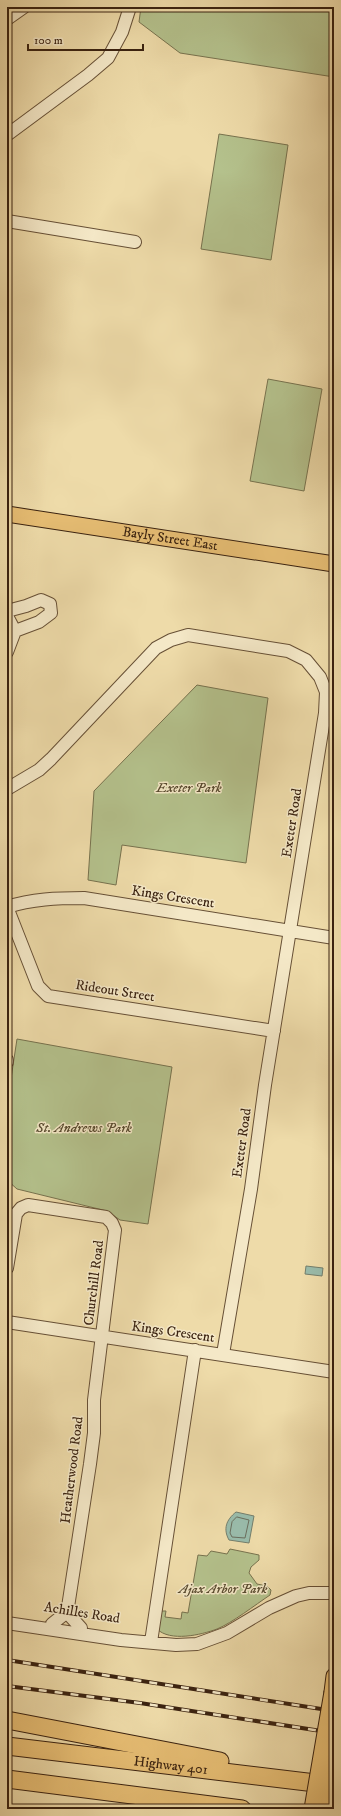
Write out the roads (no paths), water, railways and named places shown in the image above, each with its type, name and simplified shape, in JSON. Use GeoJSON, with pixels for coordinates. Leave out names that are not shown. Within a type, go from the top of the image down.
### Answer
{"type":"FeatureCollection","features":[{"type":"Feature","properties":{"kind":"highway"},"geometry":{"type":"LineString","coordinates":[[7,1720],[231,1763],[268,1777]]}},
{"type":"Feature","properties":{"kind":"highway","name":"Highway 401"},"geometry":{"type":"LineString","coordinates":[[7,1746],[334,1785]]}},
{"type":"Feature","properties":{"kind":"highway"},"geometry":{"type":"LineString","coordinates":[[7,1779],[242,1809]]}},
{"type":"Feature","properties":{"kind":"highway"},"geometry":{"type":"LineString","coordinates":[[7,1784],[54,1785]]}},
{"type":"Feature","properties":{"kind":"main road","name":"Bayly Street East"},"geometry":{"type":"LineString","coordinates":[[7,514],[334,564]]}},
{"type":"Feature","properties":{"kind":"main road"},"geometry":{"type":"LineString","coordinates":[[312,1809],[334,1676]]}},
{"type":"Feature","properties":{"kind":"main road"},"geometry":{"type":"LineString","coordinates":[[326,1809],[334,1760]]}},
{"type":"Feature","properties":{"kind":"street"},"geometry":{"type":"LineString","coordinates":[[7,19],[24,7]]}},
{"type":"Feature","properties":{"kind":"street"},"geometry":{"type":"LineString","coordinates":[[7,135],[88,76],[108,58],[122,32],[130,7]]}},
{"type":"Feature","properties":{"kind":"street"},"geometry":{"type":"LineString","coordinates":[[7,221],[135,242]]}},
{"type":"Feature","properties":{"kind":"street"},"geometry":{"type":"LineString","coordinates":[[7,611],[41,600],[50,604],[51,613],[39,622],[15,631],[7,652]]}},
{"type":"Feature","properties":{"kind":"street"},"geometry":{"type":"LineString","coordinates":[[7,616],[15,631]]}},
{"type":"Feature","properties":{"kind":"street","name":"Exeter Road"},"geometry":{"type":"LineString","coordinates":[[7,789],[13,787],[39,770],[156,648],[171,640],[188,635],[288,651],[306,660],[320,677],[326,692],[325,713],[274,1031],[251,1189],[223,1354]]}},
{"type":"Feature","properties":{"kind":"street","name":"Kings Crescent"},"geometry":{"type":"LineString","coordinates":[[7,907],[48,898],[84,898],[334,938]]}},
{"type":"Feature","properties":{"kind":"street","name":"Rideout Street"},"geometry":{"type":"LineString","coordinates":[[7,907],[38,986],[48,996],[274,1031]]}},
{"type":"Feature","properties":{"kind":"street","name":"Churchill Road"},"geometry":{"type":"LineString","coordinates":[[7,1268],[16,1214],[22,1208],[28,1205],[42,1206],[106,1218],[112,1223],[115,1230],[102,1338]]}},
{"type":"Feature","properties":{"kind":"street","name":"Kings Crescent"},"geometry":{"type":"LineString","coordinates":[[7,1322],[102,1338],[223,1354],[246,1359],[334,1372]]}},
{"type":"Feature","properties":{"kind":"street","name":"Heatherwood Road"},"geometry":{"type":"LineString","coordinates":[[68,1607],[90,1464],[94,1432],[94,1400],[102,1338]]}},
{"type":"Feature","properties":{"kind":"street"},"geometry":{"type":"LineString","coordinates":[[151,1642],[195,1350]]}},
{"type":"Feature","properties":{"kind":"street","name":"Achilles Road"},"geometry":{"type":"LineString","coordinates":[[7,1624],[121,1640],[187,1645],[207,1642],[227,1633],[289,1598],[309,1593],[334,1593]]}},
{"type":"Feature","properties":{"kind":"street"},"geometry":{"type":"LineString","coordinates":[[52,1624],[62,1616],[68,1607]]}},
{"type":"Feature","properties":{"kind":"street"},"geometry":{"type":"LineString","coordinates":[[68,1607],[71,1617],[80,1628]]}},
{"type":"Feature","properties":{"kind":"street","name":"Achilles Road"},"geometry":{"type":"LineString","coordinates":[[7,1617],[122,1634],[151,1642]]}},
{"type":"Feature","properties":{"kind":"water"},"geometry":{"type":"Polygon","coordinates":[[[306,1266],[323,1268],[322,1276],[305,1274],[306,1266]]]}},
{"type":"Feature","properties":{"kind":"water"},"geometry":{"type":"Polygon","coordinates":[[[236,1512],[254,1516],[249,1543],[229,1540],[227,1536],[226,1525],[236,1512]]]}},
{"type":"Feature","properties":{"kind":"railway"},"geometry":{"type":"LineString","coordinates":[[7,1660],[334,1711]]}},
{"type":"Feature","properties":{"kind":"railway"},"geometry":{"type":"LineString","coordinates":[[7,1686],[140,1703],[334,1733]]}},
{"type":"Feature","properties":{"kind":"park label","name":"Exeter Park"},"geometry":{"type":"Point","coordinates":[189,788]}},
{"type":"Feature","properties":{"kind":"park label","name":"St. Andrews Park"},"geometry":{"type":"Point","coordinates":[84,1128]}},
{"type":"Feature","properties":{"kind":"park label","name":"Ajax Arbor Park"},"geometry":{"type":"Point","coordinates":[223,1589]}}]}
